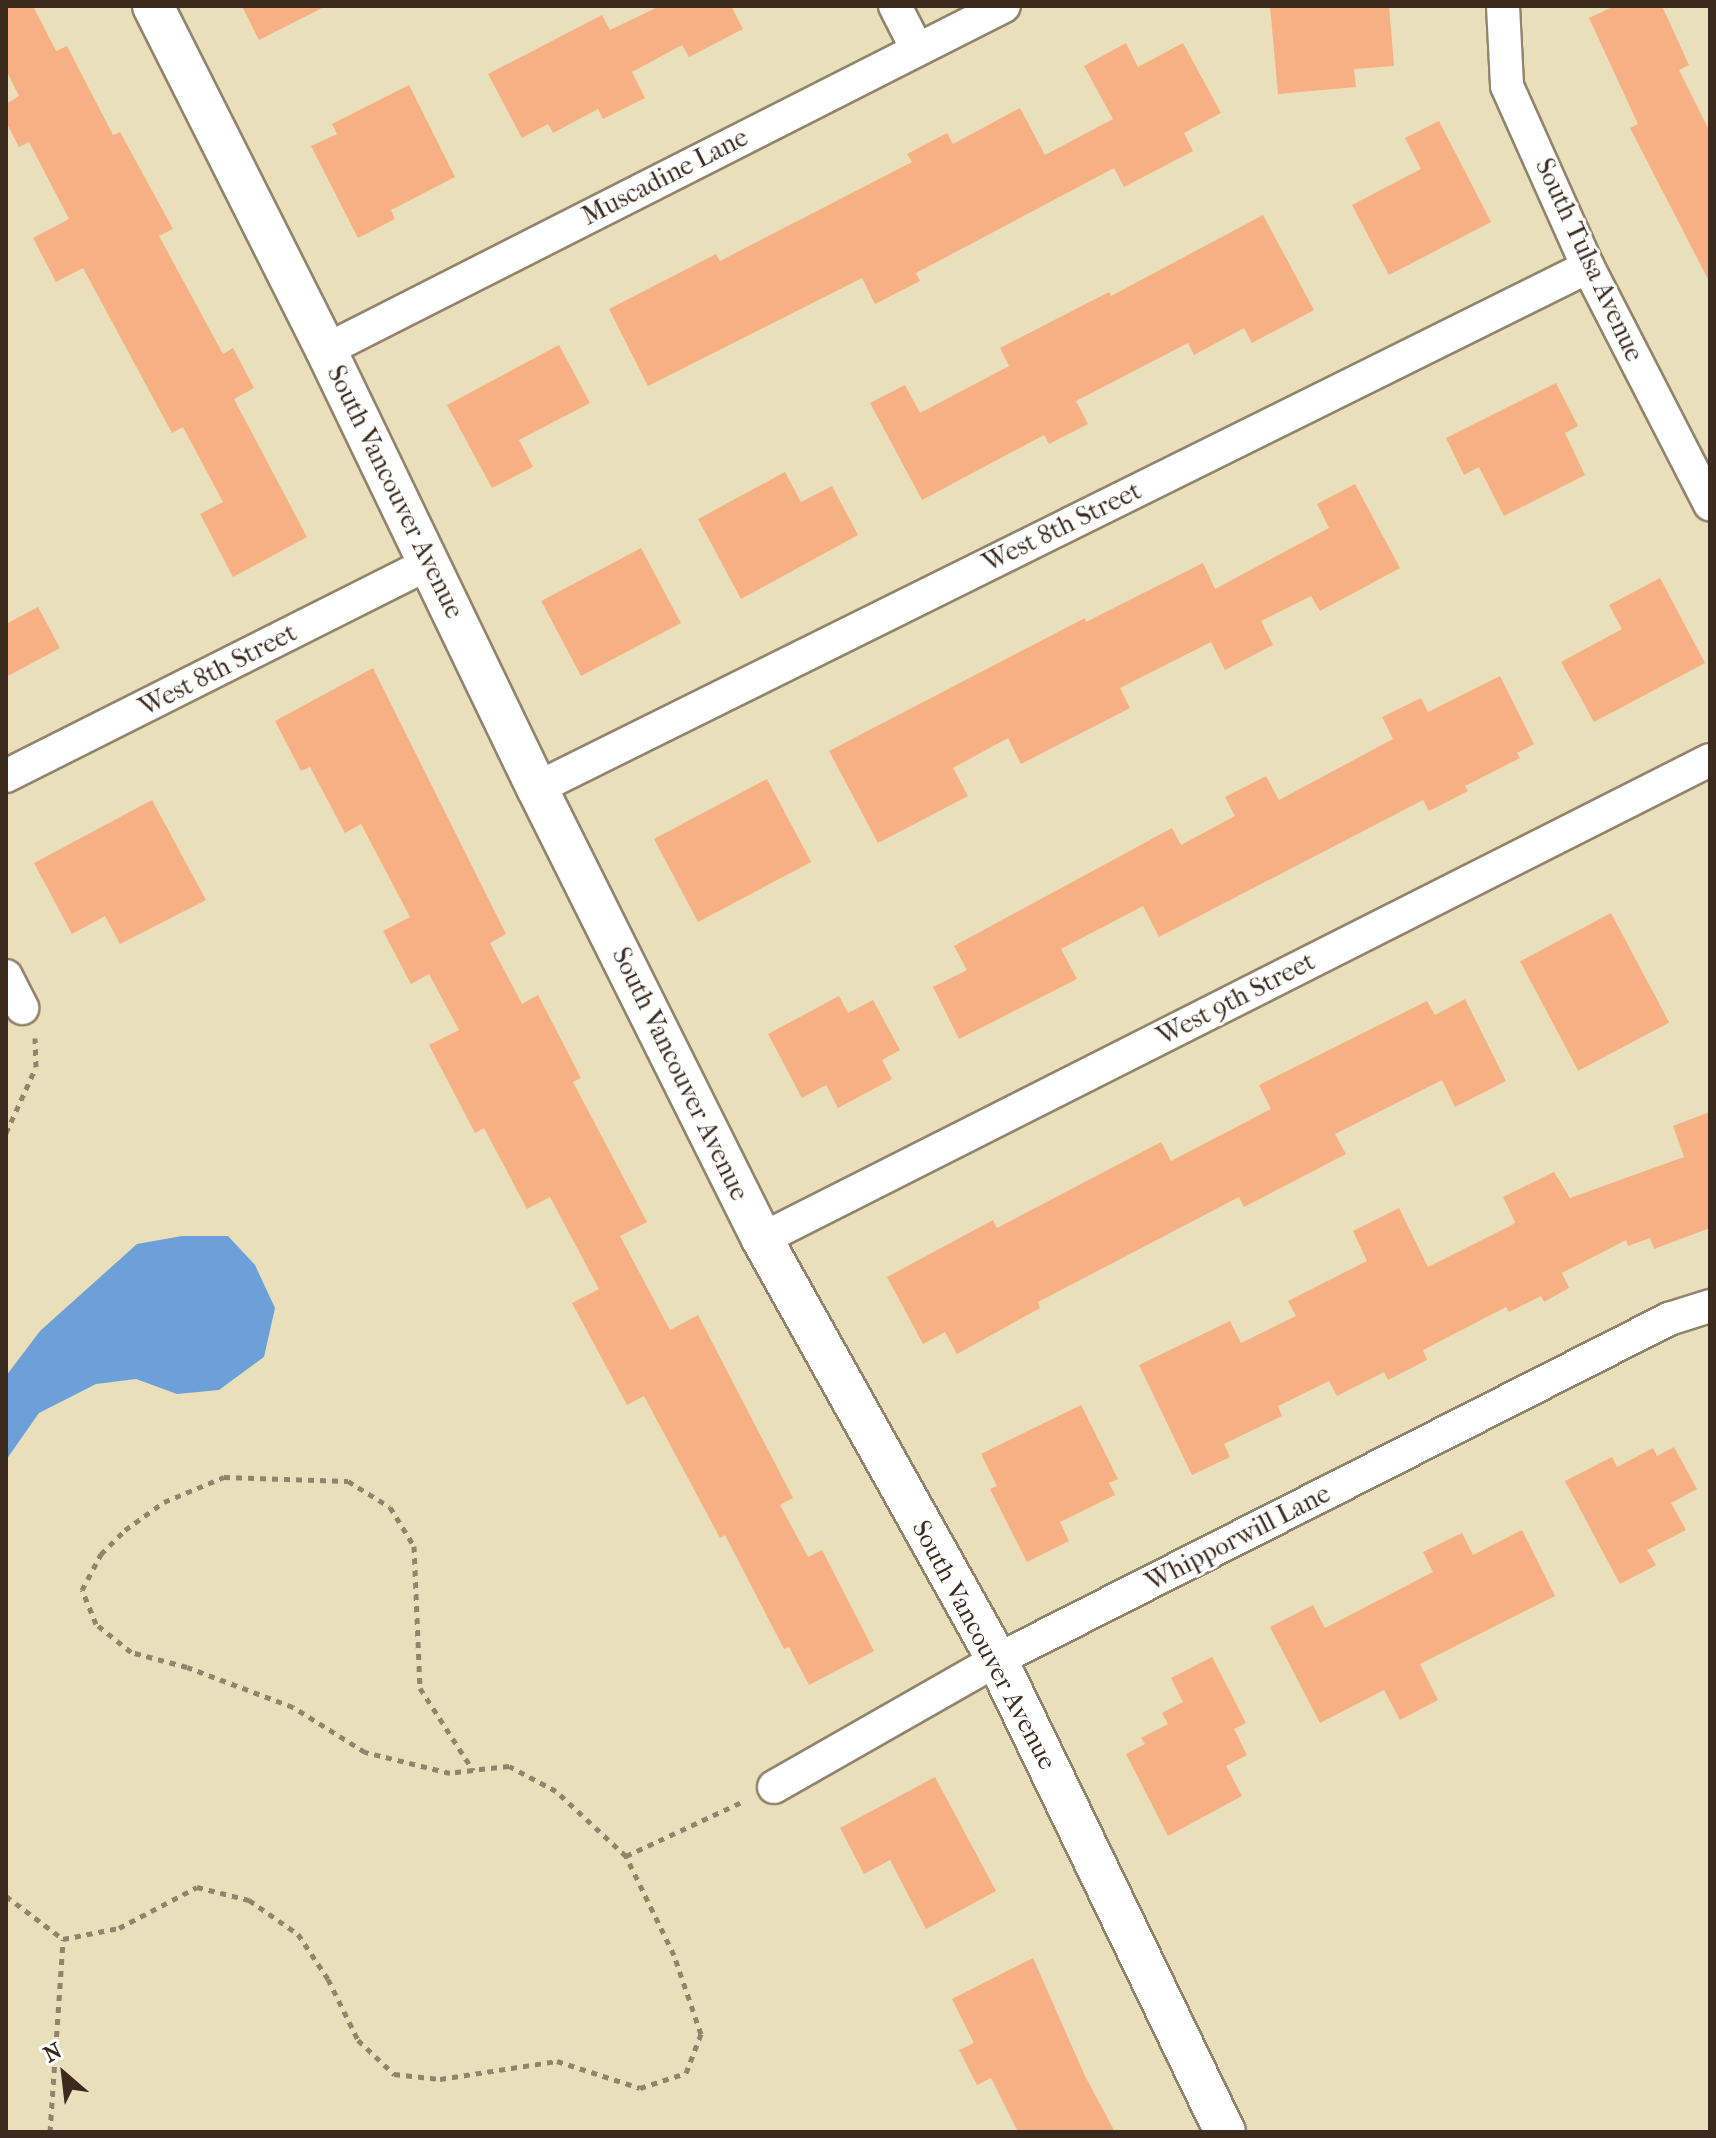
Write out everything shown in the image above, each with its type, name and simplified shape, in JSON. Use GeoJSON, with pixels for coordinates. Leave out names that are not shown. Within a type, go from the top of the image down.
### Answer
{"type":"FeatureCollection","features":[{"type":"Feature","properties":{"kind":"street","name":"South Vancouver Avenue"},"geometry":{"type":"LineString","coordinates":[[153,6],[326,350],[537,788],[762,1239],[997,1660],[1225,2132]]}},
{"type":"Feature","properties":{"kind":"street"},"geometry":{"type":"LineString","coordinates":[[895,6],[917,49]]}},
{"type":"Feature","properties":{"kind":"street","name":"Muscadine Lane"},"geometry":{"type":"LineString","coordinates":[[326,350],[1004,6]]}},
{"type":"Feature","properties":{"kind":"street","name":"South Tulsa Avenue"},"geometry":{"type":"LineString","coordinates":[[1503,6],[1507,86],[1588,267],[1710,504]]}},
{"type":"Feature","properties":{"kind":"street","name":"West 8th Street"},"geometry":{"type":"LineString","coordinates":[[537,788],[1588,267]]}},
{"type":"Feature","properties":{"kind":"street","name":"West 8th Street"},"geometry":{"type":"LineString","coordinates":[[6,776],[429,563]]}},
{"type":"Feature","properties":{"kind":"street","name":"West 9th Street"},"geometry":{"type":"LineString","coordinates":[[762,1239],[1710,760]]}},
{"type":"Feature","properties":{"kind":"street"},"geometry":{"type":"LineString","coordinates":[[6,976],[22,1008]]}},
{"type":"Feature","properties":{"kind":"street","name":"Whipporwill Lane"},"geometry":{"type":"LineString","coordinates":[[774,1787],[997,1660],[1669,1319],[1710,1306]]}},
{"type":"Feature","properties":{"kind":"path"},"geometry":{"type":"LineString","coordinates":[[6,1133],[36,1067],[35,1037],[22,1008]]}},
{"type":"Feature","properties":{"kind":"path"},"geometry":{"type":"LineString","coordinates":[[6,1896],[63,1939],[119,1928],[197,1887],[249,1900],[298,1934],[328,1979],[358,2040],[394,2074],[440,2079],[557,2061],[640,2088],[686,2073],[701,2034],[674,1955],[626,1856],[556,1791],[509,1766],[450,1773],[365,1752],[293,1707],[187,1667],[131,1652],[96,1624],[82,1590],[101,1554],[125,1530],[164,1502],[224,1477],[348,1481],[390,1507],[414,1546],[420,1688],[473,1770]]}},
{"type":"Feature","properties":{"kind":"path"},"geometry":{"type":"LineString","coordinates":[[626,1856],[774,1787]]}},
{"type":"Feature","properties":{"kind":"path"},"geometry":{"type":"LineString","coordinates":[[50,2132],[63,1939]]}},
{"type":"Feature","properties":{"kind":"water"},"geometry":{"type":"Polygon","coordinates":[[[182,1236],[228,1236],[255,1265],[275,1308],[264,1357],[219,1390],[177,1394],[136,1379],[96,1384],[39,1413],[6,1460],[6,1376],[40,1331],[137,1244],[182,1236]]]}},
{"type":"Feature","properties":{"kind":"building"},"geometry":{"type":"Polygon","coordinates":[[[6,6],[33,6],[56,51],[67,46],[113,135],[120,132],[173,229],[159,236],[223,354],[233,348],[254,388],[234,399],[307,537],[233,577],[200,514],[223,502],[183,427],[172,433],[83,268],[56,282],[33,238],[69,219],[29,142],[19,147],[6,122],[6,104],[19,96],[6,70],[6,6]]]}},
{"type":"Feature","properties":{"kind":"building"},"geometry":{"type":"Polygon","coordinates":[[[242,6],[326,6],[259,40],[242,6]]]}},
{"type":"Feature","properties":{"kind":"building"},"geometry":{"type":"Polygon","coordinates":[[[660,6],[731,6],[743,29],[689,57],[682,45],[632,72],[645,98],[603,119],[598,109],[553,133],[548,124],[522,138],[488,74],[602,15],[610,30],[660,6]]]}},
{"type":"Feature","properties":{"kind":"building"},"geometry":{"type":"Polygon","coordinates":[[[1270,6],[1389,6],[1394,66],[1354,69],[1356,87],[1278,94],[1270,6]]]}},
{"type":"Feature","properties":{"kind":"building"},"geometry":{"type":"Polygon","coordinates":[[[1614,6],[1662,6],[1689,65],[1679,70],[1710,132],[1710,283],[1630,128],[1638,124],[1589,18],[1614,6]]]}},
{"type":"Feature","properties":{"kind":"building"},"geometry":{"type":"Polygon","coordinates":[[[1126,43],[1138,67],[1183,43],[1221,113],[1184,133],[1193,151],[1124,187],[1114,168],[916,273],[920,281],[875,304],[862,278],[648,386],[609,309],[716,254],[720,261],[912,162],[907,154],[947,133],[953,144],[1020,108],[1045,155],[1113,119],[1084,66],[1126,43]]]}},
{"type":"Feature","properties":{"kind":"building"},"geometry":{"type":"Polygon","coordinates":[[[409,85],[455,177],[391,210],[395,219],[358,238],[311,146],[337,134],[332,124],[409,85]]]}},
{"type":"Feature","properties":{"kind":"building"},"geometry":{"type":"Polygon","coordinates":[[[1439,121],[1491,222],[1389,275],[1352,205],[1421,169],[1405,138],[1439,121]]]}},
{"type":"Feature","properties":{"kind":"building"},"geometry":{"type":"Polygon","coordinates":[[[1263,215],[1314,310],[1252,343],[1244,328],[1194,355],[1188,343],[1076,401],[1088,424],[1049,444],[1044,435],[922,500],[870,403],[905,385],[920,413],[1009,366],[1000,348],[1109,292],[1111,296],[1263,215]]]}},
{"type":"Feature","properties":{"kind":"building"},"geometry":{"type":"Polygon","coordinates":[[[559,345],[590,403],[519,440],[533,467],[492,488],[447,405],[559,345]]]}},
{"type":"Feature","properties":{"kind":"building"},"geometry":{"type":"Polygon","coordinates":[[[1556,383],[1578,426],[1565,433],[1585,475],[1504,516],[1479,467],[1464,475],[1446,438],[1556,383]]]}},
{"type":"Feature","properties":{"kind":"building"},"geometry":{"type":"Polygon","coordinates":[[[785,472],[801,502],[832,486],[858,535],[741,599],[698,519],[785,472]]]}},
{"type":"Feature","properties":{"kind":"building"},"geometry":{"type":"Polygon","coordinates":[[[1355,484],[1400,568],[1320,611],[1311,596],[1261,621],[1273,645],[1225,670],[1211,642],[1120,688],[1130,708],[1021,764],[1008,738],[953,768],[968,796],[878,843],[829,751],[1085,618],[1086,622],[1203,563],[1215,589],[1329,528],[1317,504],[1355,484]]]}},
{"type":"Feature","properties":{"kind":"building"},"geometry":{"type":"Polygon","coordinates":[[[641,548],[681,623],[581,676],[541,601],[641,548]]]}},
{"type":"Feature","properties":{"kind":"building"},"geometry":{"type":"Polygon","coordinates":[[[1660,578],[1705,663],[1594,722],[1561,662],[1622,629],[1609,605],[1660,578]]]}},
{"type":"Feature","properties":{"kind":"building"},"geometry":{"type":"Polygon","coordinates":[[[38,607],[60,648],[6,677],[6,624],[38,607]]]}},
{"type":"Feature","properties":{"kind":"building"},"geometry":{"type":"Polygon","coordinates":[[[373,668],[506,934],[490,943],[522,1004],[538,995],[581,1078],[573,1082],[647,1222],[620,1236],[670,1330],[698,1315],[793,1498],[780,1505],[808,1557],[822,1550],[874,1651],[809,1685],[789,1647],[784,1649],[725,1535],[720,1538],[644,1396],[627,1405],[572,1303],[599,1289],[550,1197],[527,1209],[484,1128],[475,1133],[429,1045],[459,1030],[429,974],[411,984],[383,931],[410,917],[361,824],[345,833],[310,767],[301,771],[275,721],[373,668]]]}},
{"type":"Feature","properties":{"kind":"building"},"geometry":{"type":"Polygon","coordinates":[[[1500,676],[1534,744],[1517,753],[1520,758],[1465,786],[1468,791],[1429,811],[1423,800],[1159,937],[1143,906],[1061,949],[1077,979],[959,1039],[933,987],[967,970],[954,946],[1172,828],[1181,845],[1235,816],[1225,797],[1266,776],[1279,800],[1393,739],[1382,717],[1421,698],[1428,712],[1500,676]]]}},
{"type":"Feature","properties":{"kind":"building"},"geometry":{"type":"Polygon","coordinates":[[[767,779],[811,862],[698,922],[654,839],[767,779]]]}},
{"type":"Feature","properties":{"kind":"building"},"geometry":{"type":"Polygon","coordinates":[[[152,800],[206,900],[120,944],[105,916],[72,934],[34,863],[152,800]]]}},
{"type":"Feature","properties":{"kind":"building"},"geometry":{"type":"Polygon","coordinates":[[[1611,913],[1669,1022],[1578,1071],[1520,961],[1611,913]]]}},
{"type":"Feature","properties":{"kind":"building"},"geometry":{"type":"Polygon","coordinates":[[[839,996],[848,1013],[873,1000],[900,1050],[882,1060],[892,1079],[838,1108],[826,1085],[802,1098],[768,1034],[839,996]]]}},
{"type":"Feature","properties":{"kind":"building"},"geometry":{"type":"Polygon","coordinates":[[[1465,999],[1506,1081],[1455,1107],[1442,1080],[1335,1134],[1346,1154],[1244,1207],[1239,1197],[1038,1302],[1040,1308],[957,1354],[945,1332],[923,1344],[887,1277],[993,1220],[997,1228],[1161,1142],[1171,1161],[1271,1109],[1259,1085],[1427,1001],[1435,1015],[1465,999]]]}},
{"type":"Feature","properties":{"kind":"building"},"geometry":{"type":"Polygon","coordinates":[[[1710,1112],[1710,1228],[1654,1249],[1650,1238],[1628,1246],[1626,1240],[1562,1273],[1569,1288],[1544,1302],[1541,1296],[1509,1312],[1506,1307],[1423,1350],[1427,1360],[1388,1380],[1384,1372],[1337,1396],[1329,1381],[1278,1406],[1282,1416],[1224,1444],[1230,1457],[1192,1475],[1139,1365],[1230,1321],[1241,1343],[1296,1316],[1288,1301],[1367,1261],[1353,1231],[1399,1208],[1428,1267],[1512,1225],[1515,1222],[1503,1197],[1554,1172],[1570,1198],[1684,1157],[1673,1126],[1710,1112]]]}},
{"type":"Feature","properties":{"kind":"building"},"geometry":{"type":"Polygon","coordinates":[[[1081,1405],[1118,1479],[1109,1483],[1115,1495],[1060,1522],[1069,1541],[1027,1562],[990,1489],[997,1486],[981,1454],[1081,1405]]]}},
{"type":"Feature","properties":{"kind":"building"},"geometry":{"type":"Polygon","coordinates":[[[1674,1447],[1697,1489],[1671,1503],[1686,1530],[1647,1550],[1656,1565],[1620,1584],[1565,1481],[1612,1457],[1617,1467],[1653,1448],[1657,1456],[1674,1447]]]}},
{"type":"Feature","properties":{"kind":"building"},"geometry":{"type":"Polygon","coordinates":[[[1522,1530],[1555,1596],[1420,1664],[1438,1700],[1400,1720],[1384,1690],[1320,1723],[1270,1627],[1313,1605],[1325,1628],[1433,1572],[1423,1552],[1462,1533],[1473,1555],[1522,1530]]]}},
{"type":"Feature","properties":{"kind":"building"},"geometry":{"type":"Polygon","coordinates":[[[1212,1657],[1246,1723],[1234,1729],[1247,1755],[1226,1766],[1242,1796],[1168,1836],[1126,1754],[1145,1744],[1141,1738],[1168,1724],[1162,1713],[1183,1702],[1171,1678],[1212,1657]]]}},
{"type":"Feature","properties":{"kind":"building"},"geometry":{"type":"Polygon","coordinates":[[[935,1777],[996,1891],[926,1929],[890,1860],[864,1874],[840,1828],[935,1777]]]}},
{"type":"Feature","properties":{"kind":"building"},"geometry":{"type":"Polygon","coordinates":[[[1033,1958],[1085,2076],[1115,2132],[1018,2132],[991,2078],[977,2085],[959,2050],[974,2043],[952,1999],[1033,1958]]]}}]}
